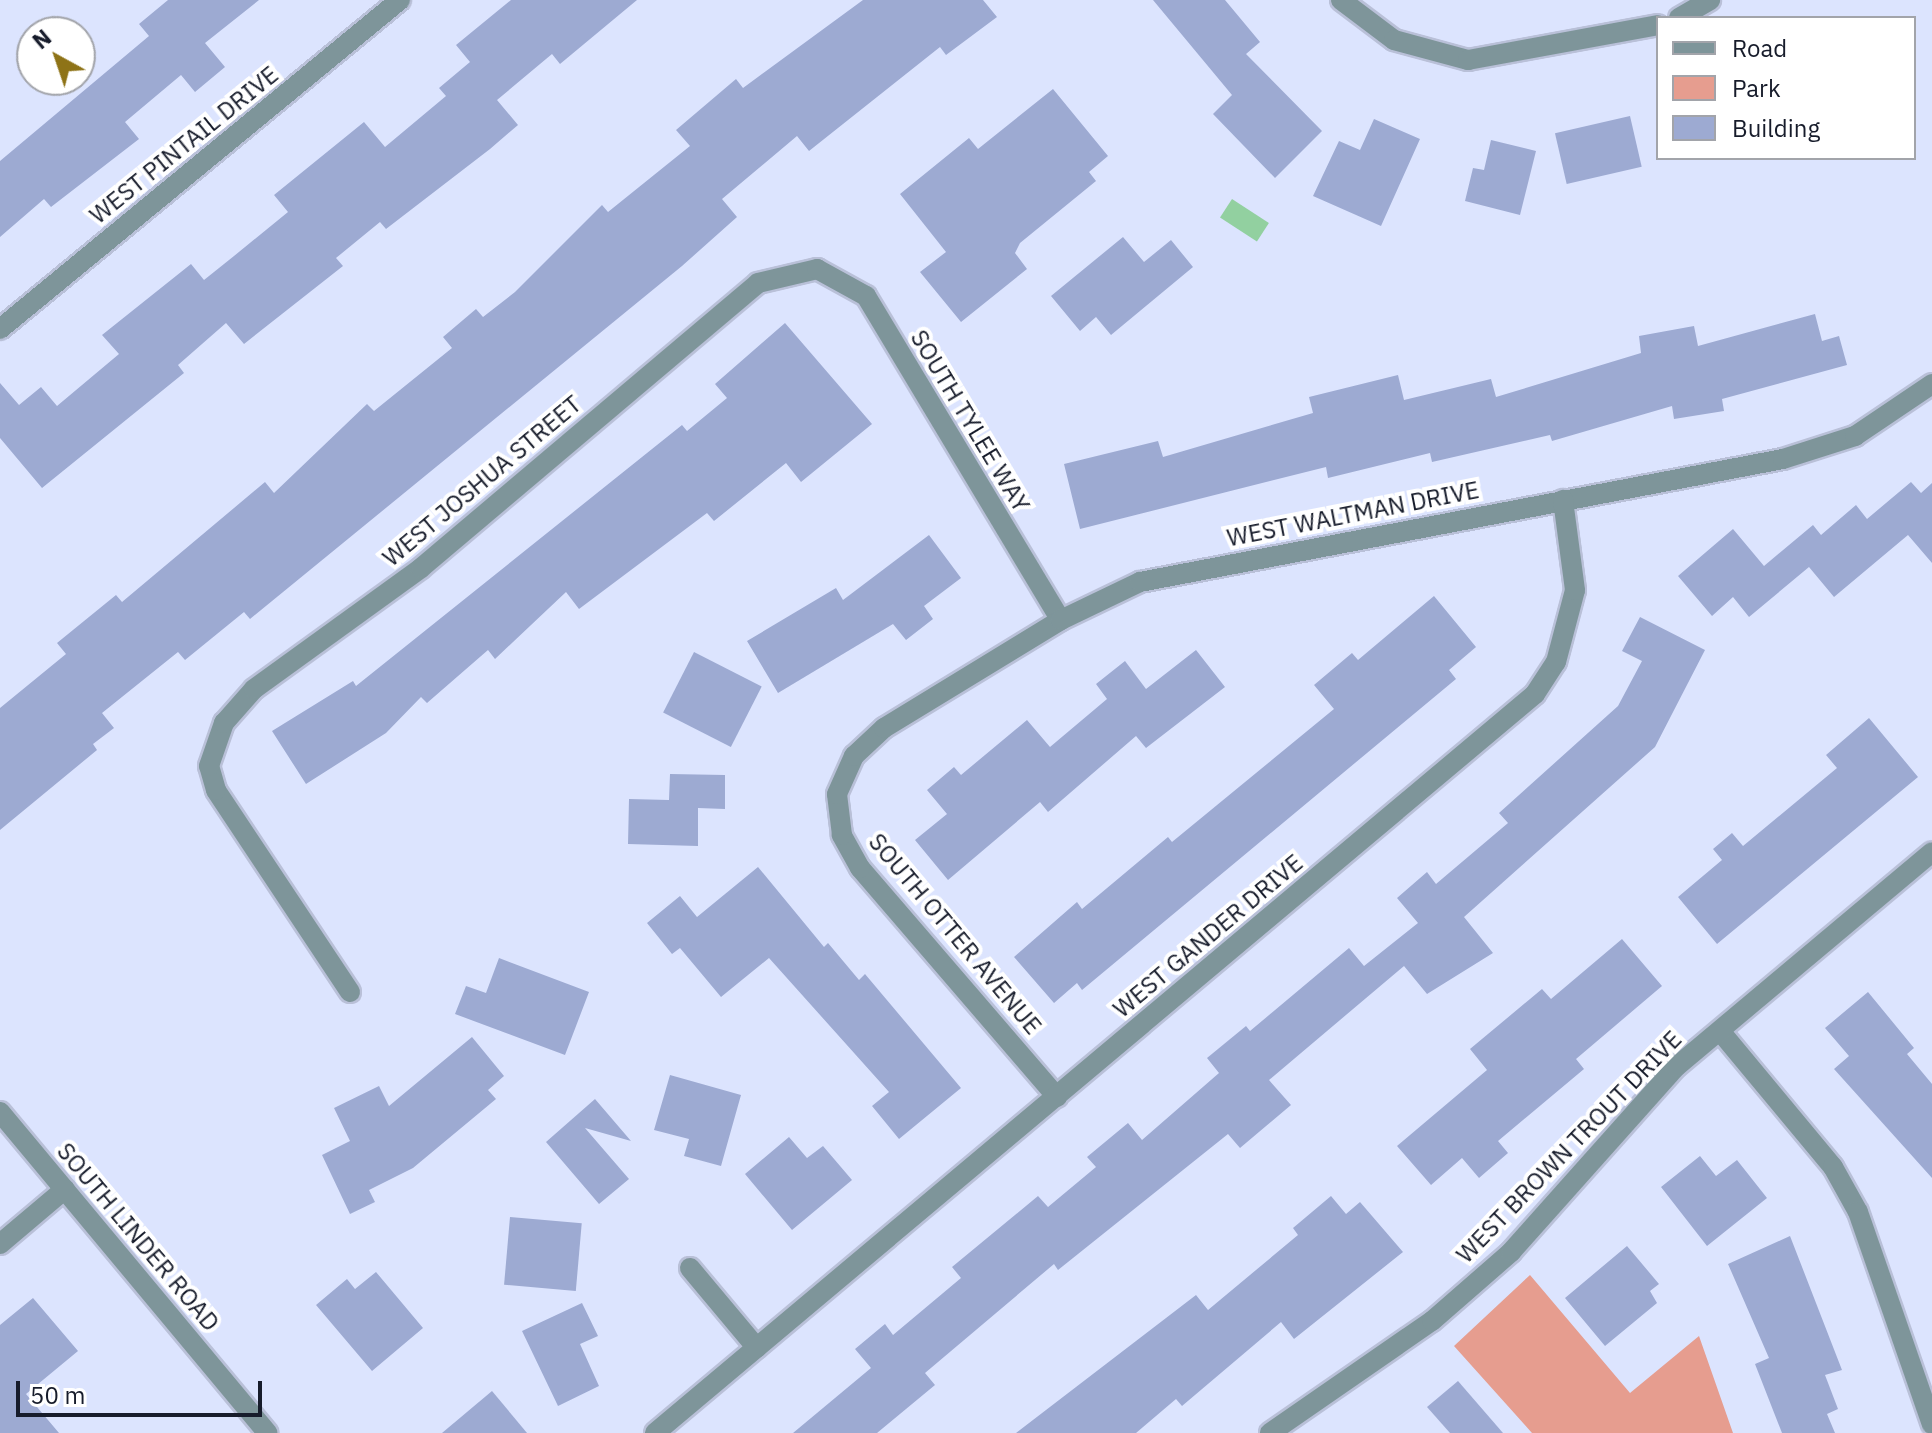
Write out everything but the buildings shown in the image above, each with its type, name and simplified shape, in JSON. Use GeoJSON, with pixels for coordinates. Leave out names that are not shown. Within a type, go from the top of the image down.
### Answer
{"type":"FeatureCollection","features":[{"type":"Feature","properties":{"kind":"street","name":"WEST PINTAIL DRIVE"},"geometry":{"type":"LineString","coordinates":[[0,329],[400,0]]}},
{"type":"Feature","properties":{"kind":"street"},"geometry":{"type":"LineString","coordinates":[[1341,0],[1394,40],[1468,60],[1656,25]]}},
{"type":"Feature","properties":{"kind":"street"},"geometry":{"type":"LineString","coordinates":[[1682,16],[1710,0]]}},
{"type":"Feature","properties":{"kind":"street","name":"SOUTH TYLEE WAY"},"geometry":{"type":"LineString","coordinates":[[817,269],[866,296],[1061,620]]}},
{"type":"Feature","properties":{"kind":"street","name":"WEST JOSHUA STREET"},"geometry":{"type":"LineString","coordinates":[[350,992],[227,813],[209,766],[224,723],[254,689],[421,568],[758,283],[817,269]]}},
{"type":"Feature","properties":{"kind":"street","name":"WEST WALTMAN DRIVE"},"geometry":{"type":"LineString","coordinates":[[837,794],[854,756],[884,728],[1061,620],[1140,582],[1819,450],[1888,417],[1932,384]]}},
{"type":"Feature","properties":{"kind":"street","name":"WEST GANDER DRIVE"},"geometry":{"type":"LineString","coordinates":[[655,1433],[1535,694],[1561,650],[1575,590],[1563,500]]}},
{"type":"Feature","properties":{"kind":"street","name":"SOUTH OTTER AVENUE"},"geometry":{"type":"LineString","coordinates":[[837,794],[842,835],[860,868],[1057,1097]]}},
{"type":"Feature","properties":{"kind":"street","name":"WEST BROWN TROUT DRIVE"},"geometry":{"type":"LineString","coordinates":[[1270,1433],[1383,1360],[1511,1252],[1676,1067],[1932,852]]}},
{"type":"Feature","properties":{"kind":"street"},"geometry":{"type":"LineString","coordinates":[[1720,1031],[1833,1167],[1858,1212],[1932,1425]]}},
{"type":"Feature","properties":{"kind":"street","name":"SOUTH LINDER ROAD"},"geometry":{"type":"LineString","coordinates":[[0,1112],[267,1433]]}},
{"type":"Feature","properties":{"kind":"street"},"geometry":{"type":"LineString","coordinates":[[0,1244],[65,1189]]}},
{"type":"Feature","properties":{"kind":"street"},"geometry":{"type":"LineString","coordinates":[[690,1268],[757,1348]]}},
{"type":"Feature","properties":{"kind":"green space"},"geometry":{"type":"Polygon","coordinates":[[[1530,1275],[1630,1393],[1699,1336],[1733,1433],[1532,1433],[1454,1346],[1530,1275]]]}},
{"type":"Feature","properties":{"kind":"shaded area"},"geometry":{"type":"Polygon","coordinates":[[[1232,199],[1269,223],[1257,241],[1220,217],[1232,199]]]}}]}
